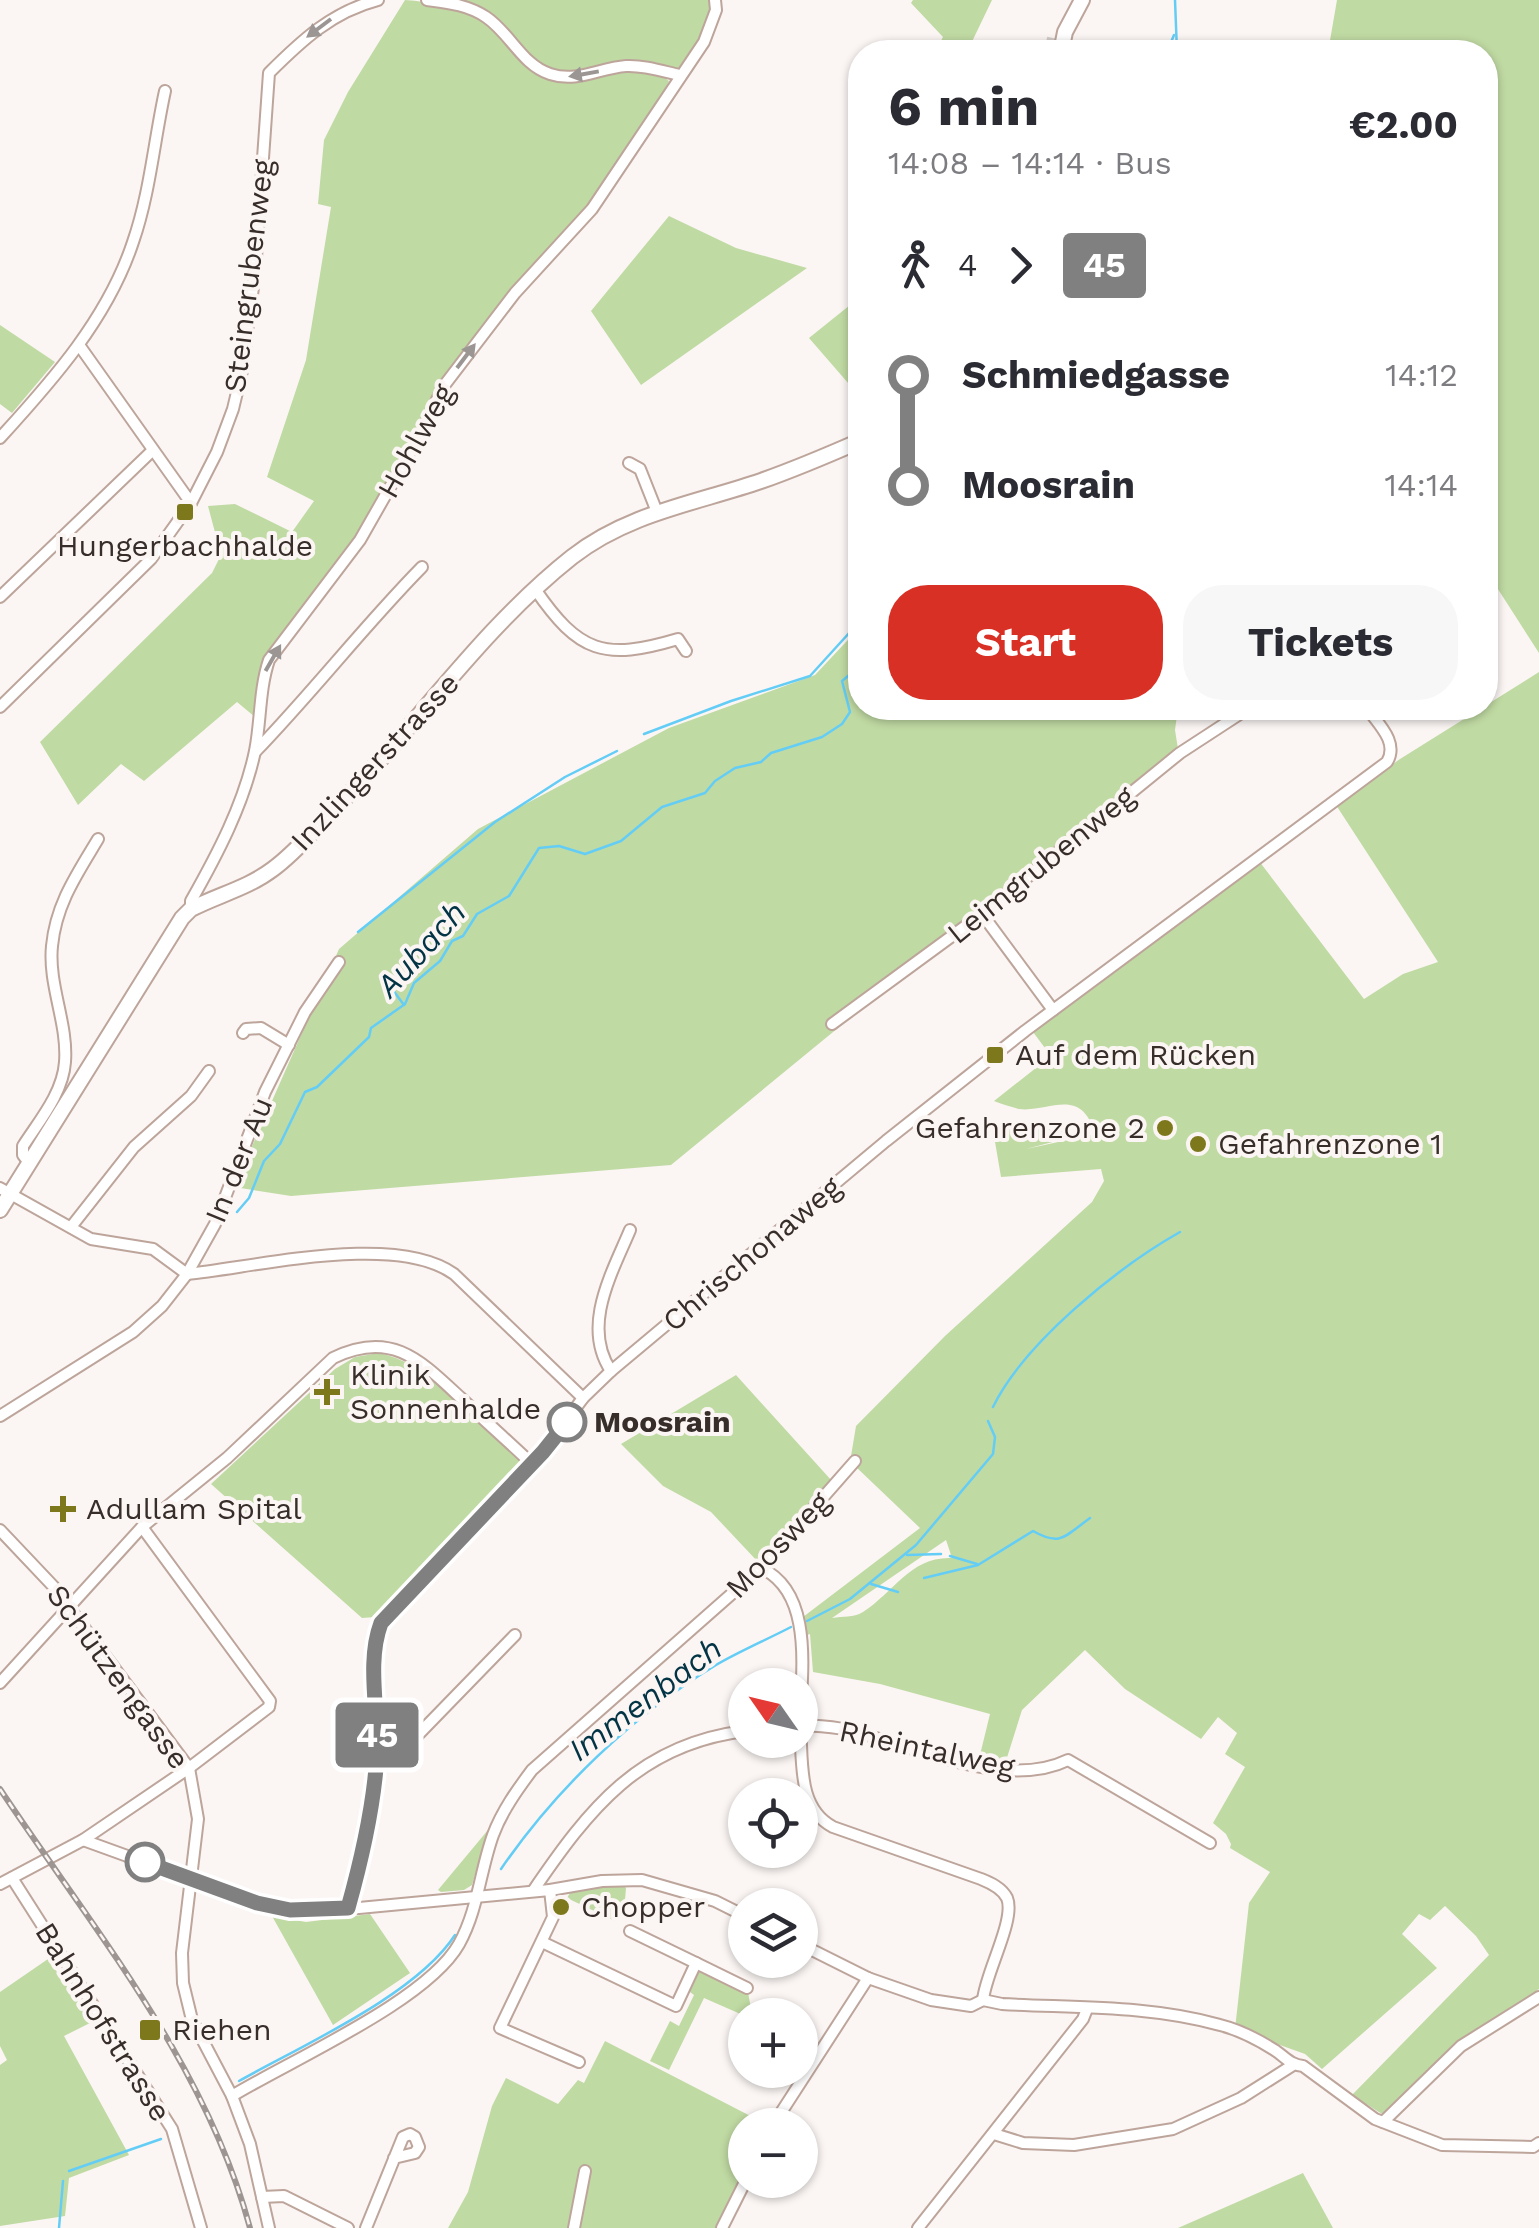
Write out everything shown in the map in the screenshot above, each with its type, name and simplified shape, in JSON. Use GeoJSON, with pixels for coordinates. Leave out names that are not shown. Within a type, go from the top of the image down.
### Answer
{"type":"FeatureCollection","features":[{"type":"Feature","properties":{"kind":"street","name":"Steingrubenweg"},"geometry":{"type":"LineString","coordinates":[[0,707],[151,559],[191,503],[233,410],[242,371],[255,272],[270,73],[301,41],[336,14],[378,0]]}},
{"type":"Feature","properties":{"kind":"street"},"geometry":{"type":"LineString","coordinates":[[427,0],[461,4],[487,18],[534,66],[552,75],[572,78],[622,66],[640,66],[679,75]]}},
{"type":"Feature","properties":{"kind":"street"},"geometry":{"type":"LineString","coordinates":[[1063,40],[1072,0]]}},
{"type":"Feature","properties":{"kind":"street"},"geometry":{"type":"LineString","coordinates":[[1055,34],[1082,0]]}},
{"type":"Feature","properties":{"kind":"street","name":"Hohlweg"},"geometry":{"type":"LineString","coordinates":[[191,909],[191,901],[224,839],[255,753],[263,679],[270,660],[360,540],[422,431],[442,386],[514,293],[592,210],[704,42],[716,5]]}},
{"type":"Feature","properties":{"kind":"street"},"geometry":{"type":"LineString","coordinates":[[0,438],[79,345],[110,295],[133,243],[165,91]]}},
{"type":"Feature","properties":{"kind":"street"},"geometry":{"type":"LineString","coordinates":[[79,345],[191,503]]}},
{"type":"Feature","properties":{"kind":"street","name":"Inzlingerstrasse"},"geometry":{"type":"LineString","coordinates":[[191,909],[250,884],[292,852],[377,766],[484,642],[535,590],[591,544],[657,512],[760,481],[848,446]]}},
{"type":"Feature","properties":{"kind":"street"},"geometry":{"type":"LineString","coordinates":[[0,597],[152,451]]}},
{"type":"Feature","properties":{"kind":"street"},"geometry":{"type":"LineString","coordinates":[[630,464],[640,469],[657,512]]}},
{"type":"Feature","properties":{"kind":"street"},"geometry":{"type":"LineString","coordinates":[[255,753],[422,566]]}},
{"type":"Feature","properties":{"kind":"street"},"geometry":{"type":"LineString","coordinates":[[535,590],[564,629],[581,640],[630,652],[678,639],[686,651]]}},
{"type":"Feature","properties":{"kind":"street","name":"Leimgrubenweg"},"geometry":{"type":"LineString","coordinates":[[832,1024],[982,914],[1180,753],[1231,720]]}},
{"type":"Feature","properties":{"kind":"street","name":"Chrischonaweg"},"geometry":{"type":"LineString","coordinates":[[348,1908],[372,1808],[377,1753],[374,1648],[381,1623],[532,1464],[582,1398],[610,1371],[892,1136],[1386,762],[1392,752],[1390,740],[1376,720]]}},
{"type":"Feature","properties":{"kind":"street"},"geometry":{"type":"LineString","coordinates":[[30,1164],[23,1155],[23,1146],[57,1091],[65,1064],[51,962],[55,926],[67,889],[98,839]]}},
{"type":"Feature","properties":{"kind":"street"},"geometry":{"type":"LineString","coordinates":[[0,1210],[6,1190],[30,1164],[174,928],[191,909]]}},
{"type":"Feature","properties":{"kind":"street"},"geometry":{"type":"LineString","coordinates":[[982,914],[1054,1010]]}},
{"type":"Feature","properties":{"kind":"street","name":"In der Au"},"geometry":{"type":"LineString","coordinates":[[0,1416],[133,1332],[162,1306],[188,1274],[215,1224],[265,1092],[306,1012],[340,962]]}},
{"type":"Feature","properties":{"kind":"street"},"geometry":{"type":"LineString","coordinates":[[243,1033],[246,1028],[261,1028],[289,1045]]}},
{"type":"Feature","properties":{"kind":"street"},"geometry":{"type":"LineString","coordinates":[[71,1226],[134,1146],[192,1096],[209,1071]]}},
{"type":"Feature","properties":{"kind":"street"},"geometry":{"type":"LineString","coordinates":[[6,1190],[90,1239],[153,1250],[188,1274],[309,1257],[396,1256],[433,1261],[454,1274],[582,1398]]}},
{"type":"Feature","properties":{"kind":"street"},"geometry":{"type":"LineString","coordinates":[[610,1371],[603,1359],[597,1323],[609,1280],[630,1230]]}},
{"type":"Feature","properties":{"kind":"street"},"geometry":{"type":"LineString","coordinates":[[0,1683],[142,1526],[226,1458],[332,1358],[348,1350],[390,1347],[424,1363],[532,1464]]}},
{"type":"Feature","properties":{"kind":"street","name":"Moosweg"},"geometry":{"type":"LineString","coordinates":[[232,2096],[435,1975],[460,1942],[478,1897],[493,1835],[516,1790],[532,1770],[761,1568],[855,1461]]}},
{"type":"Feature","properties":{"kind":"street"},"geometry":{"type":"LineString","coordinates":[[0,1884],[83,1840],[266,1712],[270,1700],[142,1526]]}},
{"type":"Feature","properties":{"kind":"street","name":"Schützengasse"},"geometry":{"type":"LineString","coordinates":[[0,1530],[68,1606],[189,1768],[198,1819],[182,1953],[183,1983],[192,2020],[232,2096],[250,2144],[269,2228]]}},
{"type":"Feature","properties":{"kind":"street"},"geometry":{"type":"LineString","coordinates":[[761,1568],[779,1581],[790,1600],[801,1632],[801,1668]]}},
{"type":"Feature","properties":{"kind":"street"},"geometry":{"type":"LineString","coordinates":[[377,1753],[410,1743],[515,1635]]}},
{"type":"Feature","properties":{"kind":"street","name":"Rheintalweg"},"geometry":{"type":"LineString","coordinates":[[818,1726],[842,1728],[1003,1771],[1049,1769],[1068,1760],[1210,1843]]}},
{"type":"Feature","properties":{"kind":"street"},"geometry":{"type":"LineString","coordinates":[[533,1891],[572,1833],[620,1784],[693,1741],[728,1735]]}},
{"type":"Feature","properties":{"kind":"street"},"geometry":{"type":"LineString","coordinates":[[803,1758],[806,1794],[814,1815],[833,1827],[981,1879],[1007,1898],[1010,1911],[988,1971],[984,2000]]}},
{"type":"Feature","properties":{"kind":"street"},"geometry":{"type":"LineString","coordinates":[[83,1840],[257,1903],[290,1910],[478,1897],[642,1880],[728,1908]]}},
{"type":"Feature","properties":{"kind":"street","name":"Bahnhofstrasse"},"geometry":{"type":"LineString","coordinates":[[12,1878],[172,2130],[201,2228]]}},
{"type":"Feature","properties":{"kind":"street"},"geometry":{"type":"LineString","coordinates":[[550,1890],[552,1918],[500,2028],[578,2062]]}},
{"type":"Feature","properties":{"kind":"street"},"geometry":{"type":"LineString","coordinates":[[630,1931],[747,1988]]}},
{"type":"Feature","properties":{"kind":"street"},"geometry":{"type":"LineString","coordinates":[[542,1942],[676,2006],[696,1963]]}},
{"type":"Feature","properties":{"kind":"street"},"geometry":{"type":"LineString","coordinates":[[818,1953],[868,1978],[931,2000],[971,2006],[984,2000],[1196,2018],[1235,2029],[1292,2065],[1303,2066],[1384,2122],[1442,2145],[1534,2147],[1539,2143]]}},
{"type":"Feature","properties":{"kind":"street"},"geometry":{"type":"LineString","coordinates":[[784,2108],[868,1978]]}},
{"type":"Feature","properties":{"kind":"street"},"geometry":{"type":"LineString","coordinates":[[1384,2122],[1461,2046],[1539,1998]]}},
{"type":"Feature","properties":{"kind":"street"},"geometry":{"type":"LineString","coordinates":[[918,2228],[1087,2009]]}},
{"type":"Feature","properties":{"kind":"street"},"geometry":{"type":"LineString","coordinates":[[994,2134],[1023,2143],[1074,2145],[1173,2130],[1241,2098],[1292,2065]]}},
{"type":"Feature","properties":{"kind":"street"},"geometry":{"type":"LineString","coordinates":[[366,2228],[394,2158]]}},
{"type":"Feature","properties":{"kind":"street"},"geometry":{"type":"LineString","coordinates":[[574,2228],[586,2171]]}},
{"type":"Feature","properties":{"kind":"street"},"geometry":{"type":"LineString","coordinates":[[262,2197],[284,2196],[348,2228]]}},
{"type":"Feature","properties":{"kind":"street"},"geometry":{"type":"LineString","coordinates":[[722,2228],[737,2198]]}},
{"type":"Feature","properties":{"kind":"green space"},"geometry":{"type":"Polygon","coordinates":[[[405,0],[449,7],[481,21],[541,74],[626,69],[657,74],[669,81],[658,105],[590,207],[449,374],[372,519],[271,655],[255,717],[237,702],[144,781],[121,764],[78,805],[40,742],[212,573],[221,555],[208,506],[235,504],[292,532],[314,501],[267,477],[306,360],[331,207],[318,204],[324,140],[348,92],[405,0]]]}},
{"type":"Feature","properties":{"kind":"green space"},"geometry":{"type":"Polygon","coordinates":[[[441,0],[720,0],[700,41],[680,69],[637,63],[570,75],[542,68],[492,19],[441,0]]]}},
{"type":"Feature","properties":{"kind":"green space"},"geometry":{"type":"Polygon","coordinates":[[[992,0],[973,40],[941,40],[943,37],[911,3],[992,0]]]}},
{"type":"Feature","properties":{"kind":"green space"},"geometry":{"type":"Polygon","coordinates":[[[1337,0],[1539,0],[1539,653],[1498,589],[1498,40],[1330,40],[1337,0]]]}},
{"type":"Feature","properties":{"kind":"green space"},"geometry":{"type":"Polygon","coordinates":[[[669,216],[736,248],[807,268],[641,385],[591,311],[669,216]]]}},
{"type":"Feature","properties":{"kind":"green space"},"geometry":{"type":"Polygon","coordinates":[[[848,307],[848,383],[809,338],[848,307]]]}},
{"type":"Feature","properties":{"kind":"green space"},"geometry":{"type":"Polygon","coordinates":[[[0,325],[55,362],[12,413],[0,404],[0,325]]]}},
{"type":"Feature","properties":{"kind":"green space"},"geometry":{"type":"Polygon","coordinates":[[[848,640],[848,720],[1176,720],[1178,749],[671,1165],[291,1196],[234,1187],[339,949],[478,829],[669,728],[815,675],[848,640]]]}},
{"type":"Feature","properties":{"kind":"green space"},"geometry":{"type":"Polygon","coordinates":[[[1539,672],[1539,1989],[1446,2053],[1382,2114],[1352,2095],[1489,1955],[1476,1936],[1445,1906],[1430,1920],[1419,1914],[1402,1934],[1437,1968],[1322,2069],[1305,2054],[1235,2029],[1249,1903],[1270,1872],[1230,1848],[1226,1834],[1213,1823],[1245,1767],[1225,1754],[1237,1733],[1218,1717],[1201,1739],[1125,1689],[1085,1650],[1022,1710],[1005,1764],[979,1759],[990,1714],[880,1684],[818,1673],[818,1668],[813,1668],[810,1634],[807,1635],[803,1617],[920,1528],[855,1466],[851,1456],[856,1426],[945,1336],[1092,1202],[1104,1181],[1101,1169],[1001,1177],[993,1130],[1063,1121],[1064,1139],[1026,1149],[1095,1134],[1089,1119],[1072,1106],[1019,1109],[994,1101],[1051,1056],[1030,1028],[1259,861],[1364,999],[1403,974],[1438,962],[1336,805],[1462,720],[1498,720],[1498,698],[1539,672]],[[946,1540],[832,1618],[859,1614],[925,1563],[952,1558],[946,1540]]]}},
{"type":"Feature","properties":{"kind":"green space"},"geometry":{"type":"Polygon","coordinates":[[[379,1353],[399,1359],[439,1383],[526,1464],[375,1617],[362,1618],[211,1484],[335,1369],[355,1357],[379,1353]]]}},
{"type":"Feature","properties":{"kind":"green space"},"geometry":{"type":"Polygon","coordinates":[[[736,1375],[832,1481],[759,1563],[711,1512],[663,1486],[621,1444],[736,1375]]]}},
{"type":"Feature","properties":{"kind":"green space"},"geometry":{"type":"Polygon","coordinates":[[[488,1830],[472,1885],[464,1890],[438,1890],[488,1830]]]}},
{"type":"Feature","properties":{"kind":"green space"},"geometry":{"type":"Polygon","coordinates":[[[622,1884],[626,1888],[625,1900],[615,1921],[567,1898],[571,1891],[622,1884]]]}},
{"type":"Feature","properties":{"kind":"green space"},"geometry":{"type":"Polygon","coordinates":[[[370,1914],[410,1973],[333,2025],[272,1916],[306,1922],[370,1914]]]}},
{"type":"Feature","properties":{"kind":"green space"},"geometry":{"type":"Polygon","coordinates":[[[48,1959],[92,2022],[64,2036],[129,2155],[69,2178],[65,2216],[0,2226],[0,2065],[7,2060],[0,2046],[0,1992],[48,1959]]]}},
{"type":"Feature","properties":{"kind":"green space"},"geometry":{"type":"Polygon","coordinates":[[[700,1969],[748,1992],[749,1998],[728,1998],[728,2009],[704,1998],[669,2070],[650,2061],[670,2021],[679,2026],[694,1995],[690,1992],[700,1969]]]}},
{"type":"Feature","properties":{"kind":"green space"},"geometry":{"type":"Polygon","coordinates":[[[605,2041],[735,2108],[728,2108],[728,2198],[736,2198],[722,2228],[448,2228],[468,2192],[492,2106],[506,2078],[558,2104],[578,2080],[584,2083],[605,2041]]]}},
{"type":"Feature","properties":{"kind":"green space"},"geometry":{"type":"Polygon","coordinates":[[[1303,2173],[1333,2228],[1178,2228],[1303,2173]]]}},
{"type":"Feature","properties":{"kind":"waterway","name":"Aubach"},"geometry":{"type":"LineString","coordinates":[[1175,0],[1177,40]]}},
{"type":"Feature","properties":{"kind":"waterway"},"geometry":{"type":"LineString","coordinates":[[1172,40],[1174,35]]}},
{"type":"Feature","properties":{"kind":"waterway","name":"Aubach"},"geometry":{"type":"LineString","coordinates":[[644,734],[810,676],[848,634]]}},
{"type":"Feature","properties":{"kind":"waterway","name":"Aubach"},"geometry":{"type":"LineString","coordinates":[[848,676],[842,681],[848,704]]}},
{"type":"Feature","properties":{"kind":"waterway","name":"Aubach"},"geometry":{"type":"LineString","coordinates":[[237,1212],[249,1198],[264,1161],[280,1144],[305,1092],[317,1087],[369,1037],[371,1028],[405,1004],[414,983],[440,961],[452,941],[463,936],[477,914],[509,896],[539,848],[559,846],[585,854],[621,841],[662,807],[705,793],[735,768],[761,762],[771,753],[822,737],[848,715]]}},
{"type":"Feature","properties":{"kind":"waterway","name":"Aubach"},"geometry":{"type":"LineString","coordinates":[[358,932],[495,822],[565,777],[617,751]]}},
{"type":"Feature","properties":{"kind":"waterway"},"geometry":{"type":"LineString","coordinates":[[387,982],[404,1005]]}},
{"type":"Feature","properties":{"kind":"waterway","name":"Immenbach"},"geometry":{"type":"LineString","coordinates":[[993,1407],[1007,1383],[1049,1333],[1129,1265],[1180,1232]]}},
{"type":"Feature","properties":{"kind":"waterway","name":"Immenbach"},"geometry":{"type":"LineString","coordinates":[[807,1621],[850,1599],[916,1545],[993,1454],[995,1437],[988,1421]]}},
{"type":"Feature","properties":{"kind":"waterway"},"geometry":{"type":"LineString","coordinates":[[924,1578],[978,1565],[1033,1531],[1050,1538],[1063,1537],[1090,1518]]}},
{"type":"Feature","properties":{"kind":"waterway"},"geometry":{"type":"LineString","coordinates":[[907,1555],[941,1554]]}},
{"type":"Feature","properties":{"kind":"waterway"},"geometry":{"type":"LineString","coordinates":[[950,1556],[977,1564]]}},
{"type":"Feature","properties":{"kind":"waterway"},"geometry":{"type":"LineString","coordinates":[[871,1584],[898,1592]]}},
{"type":"Feature","properties":{"kind":"waterway","name":"Immenbach"},"geometry":{"type":"LineString","coordinates":[[501,1869],[571,1783],[626,1731],[716,1665],[791,1627]]}},
{"type":"Feature","properties":{"kind":"waterway","name":"Immenbach"},"geometry":{"type":"LineString","coordinates":[[239,2081],[386,1998],[414,1978],[455,1935]]}},
{"type":"Feature","properties":{"kind":"waterway","name":"Immenbach"},"geometry":{"type":"LineString","coordinates":[[69,2171],[161,2139]]}},
{"type":"Feature","properties":{"kind":"waterway","name":"Immenbach"},"geometry":{"type":"LineString","coordinates":[[59,2228],[63,2181]]}},
{"type":"Feature","properties":{"kind":"tunnel"},"geometry":{"type":"LineString","coordinates":[[1054,40],[1055,34]]}},
{"type":"Feature","properties":{"kind":"railway"},"geometry":{"type":"LineString","coordinates":[[0,1789],[108,1946],[176,2054],[230,2168],[250,2228]]}},
{"type":"Feature","properties":{"kind":"bus line","name":"45"},"geometry":{"type":"LineString","coordinates":[[145,1862],[257,1903],[290,1910],[348,1908],[372,1808],[377,1753],[374,1648],[381,1623],[567,1422]]}},
{"type":"Feature","properties":{"kind":"place","name":"Hungerbachhalde"},"geometry":{"type":"Point","coordinates":[185,512]}},
{"type":"Feature","properties":{"kind":"place","name":"Auf dem Rücken"},"geometry":{"type":"Point","coordinates":[995,1055]}},
{"type":"Feature","properties":{"kind":"place","name":"Gefahrenzone 2"},"geometry":{"type":"Point","coordinates":[1165,1128]}},
{"type":"Feature","properties":{"kind":"place","name":"Gefahrenzone 1"},"geometry":{"type":"Point","coordinates":[1198,1144]}},
{"type":"Feature","properties":{"kind":"place","name":"Klinik Sonnenhalde"},"geometry":{"type":"Point","coordinates":[327,1392]}},
{"type":"Feature","properties":{"kind":"place","name":"Moosrain"},"geometry":{"type":"Point","coordinates":[567,1422]}},
{"type":"Feature","properties":{"kind":"place","name":"Adullam Spital"},"geometry":{"type":"Point","coordinates":[63,1509]}},
{"type":"Feature","properties":{"kind":"place","name":"Chopper"},"geometry":{"type":"Point","coordinates":[561,1907]}},
{"type":"Feature","properties":{"kind":"place","name":"Riehen"},"geometry":{"type":"Point","coordinates":[150,2030]}}]}
